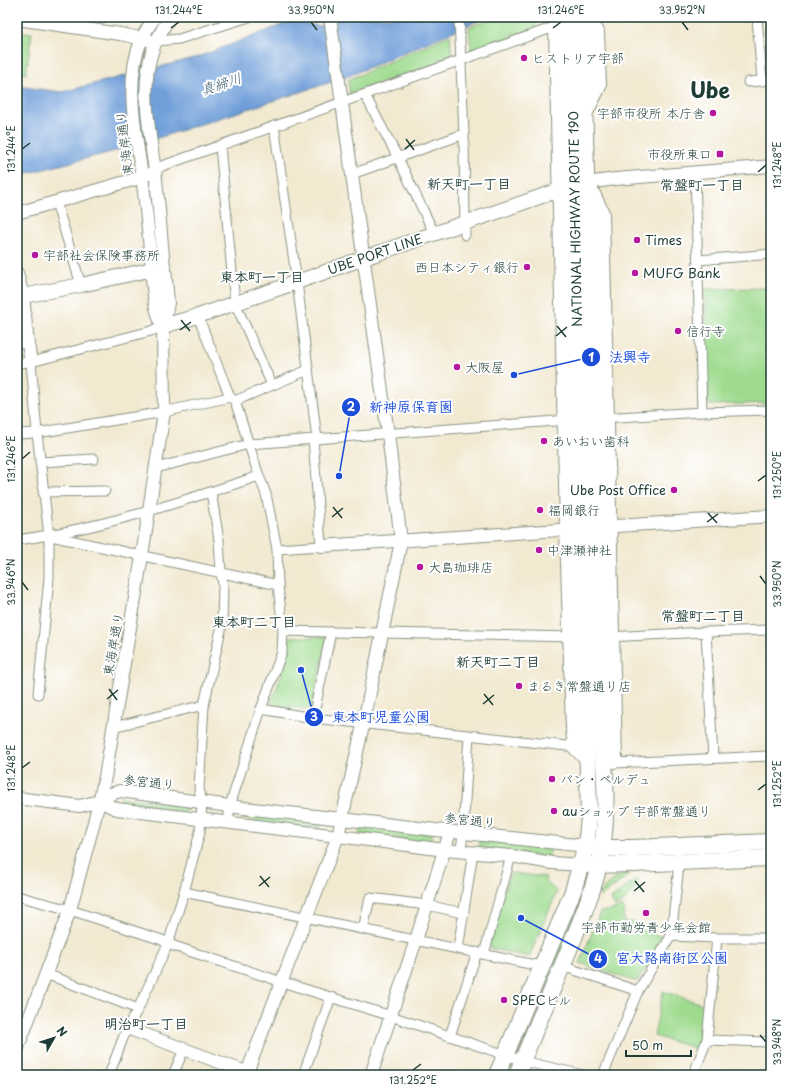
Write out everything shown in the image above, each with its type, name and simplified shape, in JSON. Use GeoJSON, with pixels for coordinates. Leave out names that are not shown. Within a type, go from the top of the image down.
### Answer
{"type":"FeatureCollection","features":[{"type":"Feature","properties":{"kind":"highway","name":"NATIONAL HIGHWAY ROUTE 190"},"geometry":{"type":"LineString","coordinates":[[574,20],[585,112],[574,185]]}},
{"type":"Feature","properties":{"kind":"highway","name":"NATIONAL HIGHWAY ROUTE 190"},"geometry":{"type":"LineString","coordinates":[[520,1068],[590,898],[599,865],[605,818],[607,763],[600,718],[591,637],[586,419],[574,185],[574,20]]}},
{"type":"Feature","properties":{"kind":"highway"},"geometry":{"type":"LineString","coordinates":[[574,185],[586,419],[591,637]]}},
{"type":"Feature","properties":{"kind":"highway","name":"NATIONAL HIGHWAY ROUTE 190"},"geometry":{"type":"LineString","coordinates":[[497,1075],[573,891],[586,846],[589,818],[588,759],[582,742],[591,637]]}},
{"type":"Feature","properties":{"kind":"highway"},"geometry":{"type":"LineString","coordinates":[[586,846],[602,848],[771,842]]}},
{"type":"Feature","properties":{"kind":"highway"},"geometry":{"type":"LineString","coordinates":[[581,865],[771,858]]}},
{"type":"Feature","properties":{"kind":"main road","name":"UBE PORT LINE"},"geometry":{"type":"LineString","coordinates":[[163,326],[198,316],[434,233],[465,228],[574,185]]}},
{"type":"Feature","properties":{"kind":"main road"},"geometry":{"type":"LineString","coordinates":[[20,295],[81,285],[158,269],[156,304],[163,326]]}},
{"type":"Feature","properties":{"kind":"street","name":"東海岸通り"},"geometry":{"type":"LineString","coordinates":[[154,17],[141,39],[137,53],[133,71],[133,98],[137,148],[158,269]]}},
{"type":"Feature","properties":{"kind":"street","name":"東海岸通り"},"geometry":{"type":"LineString","coordinates":[[158,269],[155,171],[146,95],[148,67],[151,53],[170,17]]}},
{"type":"Feature","properties":{"kind":"street"},"geometry":{"type":"LineString","coordinates":[[17,19],[120,34],[156,41],[179,39],[249,17]]}},
{"type":"Feature","properties":{"kind":"street"},"geometry":{"type":"LineString","coordinates":[[459,17],[464,134],[465,228]]}},
{"type":"Feature","properties":{"kind":"street"},"geometry":{"type":"LineString","coordinates":[[748,82],[766,81],[757,17]]}},
{"type":"Feature","properties":{"kind":"street"},"geometry":{"type":"LineString","coordinates":[[127,1028],[250,1074],[282,982],[338,836],[401,541],[388,434],[331,18]]}},
{"type":"Feature","properties":{"kind":"street"},"geometry":{"type":"LineString","coordinates":[[17,213],[142,176],[155,171],[162,166],[574,20]]}},
{"type":"Feature","properties":{"kind":"street"},"geometry":{"type":"LineString","coordinates":[[365,94],[434,233]]}},
{"type":"Feature","properties":{"kind":"street"},"geometry":{"type":"LineString","coordinates":[[274,126],[297,282],[308,370],[315,439],[321,546]]}},
{"type":"Feature","properties":{"kind":"street"},"geometry":{"type":"LineString","coordinates":[[352,174],[464,134]]}},
{"type":"Feature","properties":{"kind":"street"},"geometry":{"type":"LineString","coordinates":[[220,146],[235,303],[272,385]]}},
{"type":"Feature","properties":{"kind":"street"},"geometry":{"type":"LineString","coordinates":[[574,185],[616,179],[771,166]]}},
{"type":"Feature","properties":{"kind":"street"},"geometry":{"type":"LineString","coordinates":[[695,172],[702,412]]}},
{"type":"Feature","properties":{"kind":"street"},"geometry":{"type":"LineString","coordinates":[[56,202],[81,285]]}},
{"type":"Feature","properties":{"kind":"street"},"geometry":{"type":"LineString","coordinates":[[698,260],[771,254]]}},
{"type":"Feature","properties":{"kind":"street"},"geometry":{"type":"LineString","coordinates":[[17,272],[20,295],[22,343],[31,362],[48,536],[49,578],[38,694]]}},
{"type":"Feature","properties":{"kind":"street"},"geometry":{"type":"LineString","coordinates":[[198,316],[232,399],[266,494],[277,549],[278,585],[283,631],[282,652],[261,710],[230,806],[228,823]]}},
{"type":"Feature","properties":{"kind":"street","name":"東海岸通り"},"geometry":{"type":"LineString","coordinates":[[17,1050],[70,910],[105,777],[142,556],[164,412],[163,326]]}},
{"type":"Feature","properties":{"kind":"street"},"geometry":{"type":"LineString","coordinates":[[17,363],[31,362],[151,331],[163,326]]}},
{"type":"Feature","properties":{"kind":"street"},"geometry":{"type":"LineString","coordinates":[[17,434],[164,412],[232,399],[308,370]]}},
{"type":"Feature","properties":{"kind":"street"},"geometry":{"type":"LineString","coordinates":[[156,468],[249,444],[586,419],[702,412],[771,410]]}},
{"type":"Feature","properties":{"kind":"street"},"geometry":{"type":"LineString","coordinates":[[40,462],[94,459]]}},
{"type":"Feature","properties":{"kind":"street"},"geometry":{"type":"LineString","coordinates":[[17,540],[48,536],[149,512],[259,476]]}},
{"type":"Feature","properties":{"kind":"street"},"geometry":{"type":"LineString","coordinates":[[44,492],[105,491]]}},
{"type":"Feature","properties":{"kind":"street"},"geometry":{"type":"LineString","coordinates":[[109,1075],[127,1028],[138,1009],[168,944],[200,832],[202,803],[199,789],[204,705],[222,625],[223,584],[220,573],[219,540],[211,492]]}},
{"type":"Feature","properties":{"kind":"street"},"geometry":{"type":"LineString","coordinates":[[277,549],[771,516]]}},
{"type":"Feature","properties":{"kind":"street"},"geometry":{"type":"LineString","coordinates":[[48,536],[278,585]]}},
{"type":"Feature","properties":{"kind":"street"},"geometry":{"type":"LineString","coordinates":[[283,631],[591,637],[771,630]]}},
{"type":"Feature","properties":{"kind":"street"},"geometry":{"type":"LineString","coordinates":[[313,718],[331,632]]}},
{"type":"Feature","properties":{"kind":"street"},"geometry":{"type":"LineString","coordinates":[[706,632],[713,758]]}},
{"type":"Feature","properties":{"kind":"street"},"geometry":{"type":"LineString","coordinates":[[113,727],[204,705]]}},
{"type":"Feature","properties":{"kind":"street"},"geometry":{"type":"LineString","coordinates":[[261,710],[313,718],[469,735],[582,742]]}},
{"type":"Feature","properties":{"kind":"street"},"geometry":{"type":"LineString","coordinates":[[458,949],[464,913],[467,851],[463,833],[469,735]]}},
{"type":"Feature","properties":{"kind":"street"},"geometry":{"type":"LineString","coordinates":[[607,763],[771,756]]}},
{"type":"Feature","properties":{"kind":"street","name":"参宮通り"},"geometry":{"type":"LineString","coordinates":[[17,798],[80,806],[99,801],[120,791],[202,803],[450,832],[586,846]]}},
{"type":"Feature","properties":{"kind":"street"},"geometry":{"type":"LineString","coordinates":[[99,801],[117,809],[445,850],[511,856],[552,863],[581,865]]}},
{"type":"Feature","properties":{"kind":"street"},"geometry":{"type":"LineString","coordinates":[[371,1075],[450,832]]}},
{"type":"Feature","properties":{"kind":"street"},"geometry":{"type":"LineString","coordinates":[[450,1036],[481,953],[511,856]]}},
{"type":"Feature","properties":{"kind":"street"},"geometry":{"type":"LineString","coordinates":[[603,1075],[638,991],[671,936],[678,875],[677,862]]}},
{"type":"Feature","properties":{"kind":"street"},"geometry":{"type":"LineString","coordinates":[[184,892],[542,966]]}},
{"type":"Feature","properties":{"kind":"street"},"geometry":{"type":"LineString","coordinates":[[17,896],[70,910],[282,982],[450,1036],[505,1056],[520,1068],[583,1075]]}},
{"type":"Feature","properties":{"kind":"street"},"geometry":{"type":"LineString","coordinates":[[362,929],[370,898],[427,905],[464,913]]}},
{"type":"Feature","properties":{"kind":"street"},"geometry":{"type":"LineString","coordinates":[[671,936],[771,938]]}},
{"type":"Feature","properties":{"kind":"street"},"geometry":{"type":"LineString","coordinates":[[693,1075],[707,1040],[717,938]]}},
{"type":"Feature","properties":{"kind":"street"},"geometry":{"type":"LineString","coordinates":[[562,966],[638,991]]}},
{"type":"Feature","properties":{"kind":"street"},"geometry":{"type":"LineString","coordinates":[[46,974],[138,1009]]}},
{"type":"Feature","properties":{"kind":"street"},"geometry":{"type":"LineString","coordinates":[[303,1075],[331,997]]}},
{"type":"Feature","properties":{"kind":"street"},"geometry":{"type":"LineString","coordinates":[[707,1040],[771,1042]]}},
{"type":"Feature","properties":{"kind":"street"},"geometry":{"type":"LineString","coordinates":[[173,1075],[184,1049]]}},
{"type":"Feature","properties":{"kind":"green space"},"geometry":{"type":"Polygon","coordinates":[[[497,17],[533,17],[536,27],[471,51],[469,27],[497,17]]]}},
{"type":"Feature","properties":{"kind":"green space"},"geometry":{"type":"Polygon","coordinates":[[[17,31],[32,33],[26,74],[17,72],[17,31]]]}},
{"type":"Feature","properties":{"kind":"green space"},"geometry":{"type":"Polygon","coordinates":[[[450,35],[452,59],[350,94],[348,80],[450,35]]]}},
{"type":"Feature","properties":{"kind":"green space"},"geometry":{"type":"Polygon","coordinates":[[[771,288],[771,403],[711,405],[708,403],[705,289],[771,288]]]}},
{"type":"Feature","properties":{"kind":"green space"},"geometry":{"type":"Polygon","coordinates":[[[291,637],[325,637],[327,641],[311,710],[273,705],[271,702],[289,649],[287,641],[291,637]]]}},
{"type":"Feature","properties":{"kind":"green space"},"geometry":{"type":"Polygon","coordinates":[[[121,797],[187,806],[186,812],[120,803],[121,797]]]}},
{"type":"Feature","properties":{"kind":"green space"},"geometry":{"type":"Polygon","coordinates":[[[244,812],[321,821],[320,829],[243,819],[244,812]]]}},
{"type":"Feature","properties":{"kind":"green space"},"geometry":{"type":"Polygon","coordinates":[[[361,826],[433,834],[431,843],[359,834],[361,826]]]}},
{"type":"Feature","properties":{"kind":"green space"},"geometry":{"type":"Polygon","coordinates":[[[480,840],[550,849],[549,857],[479,848],[480,840]]]}},
{"type":"Feature","properties":{"kind":"green space"},"geometry":{"type":"Polygon","coordinates":[[[512,873],[545,877],[546,882],[557,892],[529,957],[492,949],[489,944],[509,875],[512,873]]]}},
{"type":"Feature","properties":{"kind":"green space"},"geometry":{"type":"Polygon","coordinates":[[[628,873],[628,876],[602,896],[599,896],[611,881],[623,874],[628,873]]]}},
{"type":"Feature","properties":{"kind":"green space"},"geometry":{"type":"Polygon","coordinates":[[[635,880],[639,880],[635,888],[623,902],[615,907],[611,899],[635,880]]]}},
{"type":"Feature","properties":{"kind":"green space"},"geometry":{"type":"Polygon","coordinates":[[[581,898],[583,899],[523,1042],[518,1040],[547,969],[564,938],[581,898]]]}},
{"type":"Feature","properties":{"kind":"green space"},"geometry":{"type":"Polygon","coordinates":[[[623,906],[624,922],[635,922],[636,928],[666,938],[637,982],[580,963],[600,912],[613,910],[623,906]]]}},
{"type":"Feature","properties":{"kind":"green space"},"geometry":{"type":"Polygon","coordinates":[[[663,991],[705,1005],[703,1035],[698,1049],[654,1036],[663,991]]]}},
{"type":"Feature","properties":{"kind":"water","name":"真締川"},"geometry":{"type":"Polygon","coordinates":[[[346,17],[487,17],[344,78],[127,148],[17,176],[17,86],[62,92],[198,57],[292,21],[319,26],[346,17]]]}},
{"type":"Feature","properties":{"kind":"place","name":"ヒストリア宇部"},"geometry":{"type":"Point","coordinates":[524,58]}},
{"type":"Feature","properties":{"kind":"place","name":"宇部市役所 本庁舎"},"geometry":{"type":"Point","coordinates":[713,113]}},
{"type":"Feature","properties":{"kind":"place","name":"市役所東口"},"geometry":{"type":"Point","coordinates":[720,154]}},
{"type":"Feature","properties":{"kind":"place","name":"Times"},"geometry":{"type":"Point","coordinates":[637,240]}},
{"type":"Feature","properties":{"kind":"place","name":"宇部社会保険事務所"},"geometry":{"type":"Point","coordinates":[35,255]}},
{"type":"Feature","properties":{"kind":"place","name":"西日本シティ銀行"},"geometry":{"type":"Point","coordinates":[527,267]}},
{"type":"Feature","properties":{"kind":"place","name":"MUFG Bank"},"geometry":{"type":"Point","coordinates":[635,273]}},
{"type":"Feature","properties":{"kind":"place","name":"信行寺"},"geometry":{"type":"Point","coordinates":[678,331]}},
{"type":"Feature","properties":{"kind":"place","name":"大阪屋"},"geometry":{"type":"Point","coordinates":[457,367]}},
{"type":"Feature","properties":{"kind":"place","name":"法興寺"},"geometry":{"type":"Point","coordinates":[514,375]}},
{"type":"Feature","properties":{"kind":"place","name":"あいおい歯科"},"geometry":{"type":"Point","coordinates":[544,441]}},
{"type":"Feature","properties":{"kind":"place","name":"新神原保育園"},"geometry":{"type":"Point","coordinates":[339,476]}},
{"type":"Feature","properties":{"kind":"place","name":"Ube Post Office"},"geometry":{"type":"Point","coordinates":[674,490]}},
{"type":"Feature","properties":{"kind":"place","name":"福岡銀行"},"geometry":{"type":"Point","coordinates":[540,510]}},
{"type":"Feature","properties":{"kind":"place","name":"中津瀬神社"},"geometry":{"type":"Point","coordinates":[539,550]}},
{"type":"Feature","properties":{"kind":"place","name":"大島珈琲店"},"geometry":{"type":"Point","coordinates":[420,567]}},
{"type":"Feature","properties":{"kind":"place","name":"東本町児童公園"},"geometry":{"type":"Point","coordinates":[301,670]}},
{"type":"Feature","properties":{"kind":"place","name":"まるき常盤通り店"},"geometry":{"type":"Point","coordinates":[519,686]}},
{"type":"Feature","properties":{"kind":"place","name":"パン・ペルデュ"},"geometry":{"type":"Point","coordinates":[552,779]}},
{"type":"Feature","properties":{"kind":"place","name":"auショップ 宇部常盤通り"},"geometry":{"type":"Point","coordinates":[554,811]}},
{"type":"Feature","properties":{"kind":"place","name":"宇部市勤労青少年会館"},"geometry":{"type":"Point","coordinates":[646,913]}},
{"type":"Feature","properties":{"kind":"place","name":"宮大路南街区公園"},"geometry":{"type":"Point","coordinates":[521,918]}},
{"type":"Feature","properties":{"kind":"place","name":"SPECビル"},"geometry":{"type":"Point","coordinates":[504,1000]}},
{"type":"Feature","properties":{"kind":"district","name":"Ube"},"geometry":{"type":"Point","coordinates":[710,91]}},
{"type":"Feature","properties":{"kind":"district","name":"新天町一丁目"},"geometry":{"type":"Point","coordinates":[469,184]}},
{"type":"Feature","properties":{"kind":"district","name":"常盤町一丁目"},"geometry":{"type":"Point","coordinates":[702,185]}},
{"type":"Feature","properties":{"kind":"district","name":"東本町一丁目"},"geometry":{"type":"Point","coordinates":[262,277]}},
{"type":"Feature","properties":{"kind":"district","name":"常盤町二丁目"},"geometry":{"type":"Point","coordinates":[703,616]}},
{"type":"Feature","properties":{"kind":"district","name":"東本町二丁目"},"geometry":{"type":"Point","coordinates":[254,622]}},
{"type":"Feature","properties":{"kind":"district","name":"新天町二丁目"},"geometry":{"type":"Point","coordinates":[498,662]}},
{"type":"Feature","properties":{"kind":"district","name":"明治町一丁目"},"geometry":{"type":"Point","coordinates":[146,1024]}}]}
